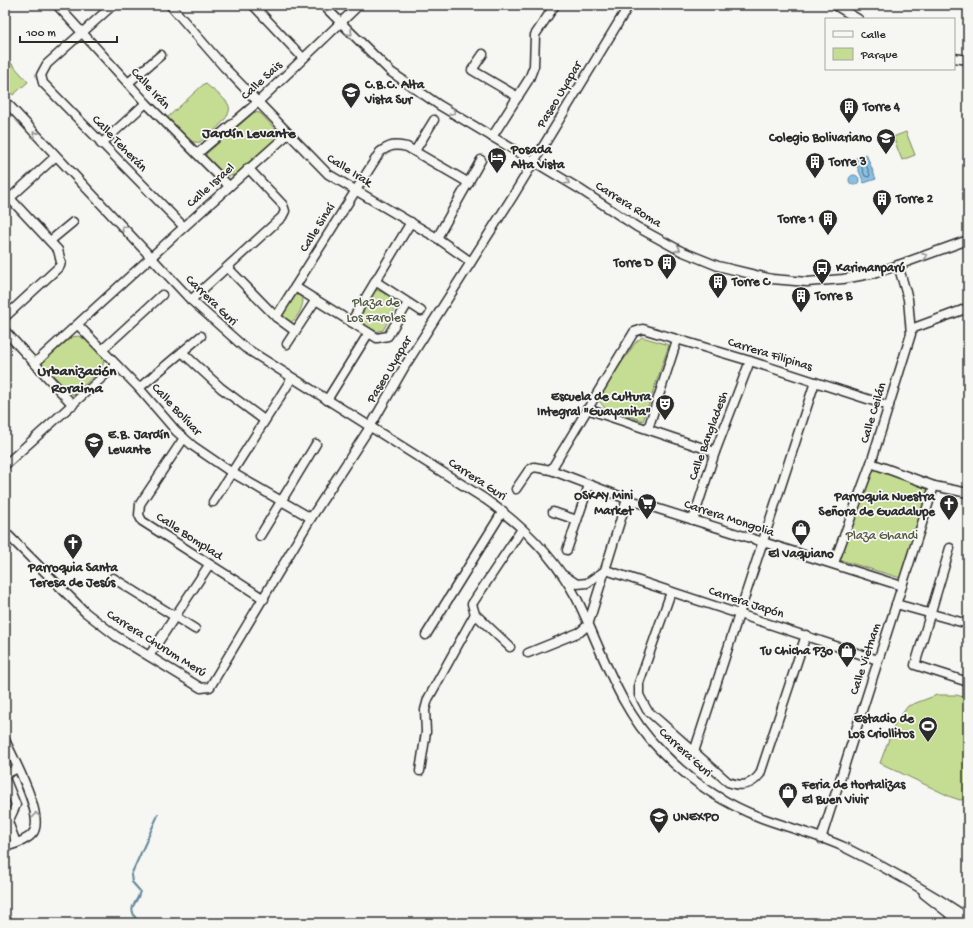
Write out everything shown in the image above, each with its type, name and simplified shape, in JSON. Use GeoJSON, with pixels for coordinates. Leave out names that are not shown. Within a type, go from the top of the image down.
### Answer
{"type":"FeatureCollection","features":[{"type":"Feature","properties":{"kind":"street","name":"Calle Irán"},"geometry":{"type":"LineString","coordinates":[[56,5],[83,32],[146,103],[229,186]]}},
{"type":"Feature","properties":{"kind":"street"},"geometry":{"type":"LineString","coordinates":[[83,32],[113,5]]}},
{"type":"Feature","properties":{"kind":"street","name":"Calle Irak"},"geometry":{"type":"LineString","coordinates":[[170,5],[258,102],[328,174],[411,222],[471,262]]}},
{"type":"Feature","properties":{"kind":"street"},"geometry":{"type":"LineString","coordinates":[[253,5],[303,58]]}},
{"type":"Feature","properties":{"kind":"street","name":"Carrera Roma"},"geometry":{"type":"LineString","coordinates":[[323,5],[391,72],[439,105],[578,188],[637,227],[681,251],[718,266],[772,279],[807,282],[843,279],[876,273],[968,240]]}},
{"type":"Feature","properties":{"kind":"street","name":"Calle Sais"},"geometry":{"type":"LineString","coordinates":[[197,154],[258,102],[359,5]]}},
{"type":"Feature","properties":{"kind":"street"},"geometry":{"type":"LineString","coordinates":[[492,137],[529,79],[534,66],[535,35],[555,5]]}},
{"type":"Feature","properties":{"kind":"street","name":"Paseo Uyapar"},"geometry":{"type":"LineString","coordinates":[[210,687],[312,518],[370,427],[405,366],[471,262],[629,5]]}},
{"type":"Feature","properties":{"kind":"street"},"geometry":{"type":"LineString","coordinates":[[835,5],[856,18]]}},
{"type":"Feature","properties":{"kind":"street","name":"Calle Teherán"},"geometry":{"type":"LineString","coordinates":[[83,32],[47,64],[41,76],[43,83],[184,226]]}},
{"type":"Feature","properties":{"kind":"street"},"geometry":{"type":"LineString","coordinates":[[483,54],[472,70],[518,97]]}},
{"type":"Feature","properties":{"kind":"street"},"geometry":{"type":"LineString","coordinates":[[128,83],[161,55]]}},
{"type":"Feature","properties":{"kind":"street"},"geometry":{"type":"LineString","coordinates":[[955,58],[968,60]]}},
{"type":"Feature","properties":{"kind":"street","name":"Carrera Guri"},"geometry":{"type":"LineString","coordinates":[[5,101],[191,300],[244,347],[503,511],[522,529],[561,573],[577,599],[613,682],[644,732],[660,750],[684,772],[744,810],[842,847],[909,882],[939,898],[963,920]]}},
{"type":"Feature","properties":{"kind":"street"},"geometry":{"type":"LineString","coordinates":[[102,144],[146,103]]}},
{"type":"Feature","properties":{"kind":"street"},"geometry":{"type":"LineString","coordinates":[[434,120],[414,151],[469,183]]}},
{"type":"Feature","properties":{"kind":"street","name":"Calle Israel"},"geometry":{"type":"LineString","coordinates":[[36,363],[184,226],[288,134]]}},
{"type":"Feature","properties":{"kind":"street","name":"Calle Sinaí"},"geometry":{"type":"LineString","coordinates":[[276,318],[380,152],[388,146],[396,144],[407,146],[414,151]]}},
{"type":"Feature","properties":{"kind":"street"},"geometry":{"type":"LineString","coordinates":[[5,317],[60,266],[61,262],[58,250],[7,195],[55,156]]}},
{"type":"Feature","properties":{"kind":"street"},"geometry":{"type":"LineString","coordinates":[[437,238],[481,160]]}},
{"type":"Feature","properties":{"kind":"street"},"geometry":{"type":"LineString","coordinates":[[191,300],[228,268],[282,217],[285,211],[283,205],[248,168]]}},
{"type":"Feature","properties":{"kind":"street"},"geometry":{"type":"LineString","coordinates":[[50,241],[73,222]]}},
{"type":"Feature","properties":{"kind":"street"},"geometry":{"type":"LineString","coordinates":[[351,322],[411,222]]}},
{"type":"Feature","properties":{"kind":"street","name":"Calle Ceilán"},"geometry":{"type":"LineString","coordinates":[[834,563],[871,463],[911,329],[908,300],[898,265]]}},
{"type":"Feature","properties":{"kind":"street"},"geometry":{"type":"LineString","coordinates":[[228,268],[276,318],[295,331]]}},
{"type":"Feature","properties":{"kind":"street"},"geometry":{"type":"LineString","coordinates":[[375,281],[421,312]]}},
{"type":"Feature","properties":{"kind":"street"},"geometry":{"type":"LineString","coordinates":[[295,287],[368,334],[382,338],[388,336],[408,303]]}},
{"type":"Feature","properties":{"kind":"street"},"geometry":{"type":"LineString","coordinates":[[102,350],[162,295]]}},
{"type":"Feature","properties":{"kind":"street"},"geometry":{"type":"LineString","coordinates":[[287,344],[315,300]]}},
{"type":"Feature","properties":{"kind":"street"},"geometry":{"type":"LineString","coordinates":[[911,329],[968,308]]}},
{"type":"Feature","properties":{"kind":"street","name":"Calle Bolívar"},"geometry":{"type":"LineString","coordinates":[[78,325],[139,388],[184,438],[231,472],[312,518]]}},
{"type":"Feature","properties":{"kind":"street","name":"Carrera Filipinas"},"geometry":{"type":"LineString","coordinates":[[587,409],[634,332],[643,329],[750,360],[889,406]]}},
{"type":"Feature","properties":{"kind":"street"},"geometry":{"type":"LineString","coordinates":[[5,331],[73,405]]}},
{"type":"Feature","properties":{"kind":"street"},"geometry":{"type":"LineString","coordinates":[[327,400],[368,334]]}},
{"type":"Feature","properties":{"kind":"street"},"geometry":{"type":"LineString","coordinates":[[139,388],[201,336]]}},
{"type":"Feature","properties":{"kind":"street"},"geometry":{"type":"LineString","coordinates":[[648,429],[677,340]]}},
{"type":"Feature","properties":{"kind":"street"},"geometry":{"type":"LineString","coordinates":[[182,352],[221,388],[264,420]]}},
{"type":"Feature","properties":{"kind":"street","name":"Calle Bangladesh"},"geometry":{"type":"LineString","coordinates":[[693,520],[715,452],[750,360]]}},
{"type":"Feature","properties":{"kind":"street"},"geometry":{"type":"LineString","coordinates":[[5,465],[116,365]]}},
{"type":"Feature","properties":{"kind":"street"},"geometry":{"type":"LineString","coordinates":[[213,502],[292,378]]}},
{"type":"Feature","properties":{"kind":"street"},"geometry":{"type":"LineString","coordinates":[[694,752],[761,542],[815,382]]}},
{"type":"Feature","properties":{"kind":"street"},"geometry":{"type":"LineString","coordinates":[[551,470],[587,409],[715,452]]}},
{"type":"Feature","properties":{"kind":"street","name":"Calle Bomplad"},"geometry":{"type":"LineString","coordinates":[[184,438],[140,504],[139,515],[142,521],[264,599]]}},
{"type":"Feature","properties":{"kind":"street"},"geometry":{"type":"LineString","coordinates":[[260,536],[316,444]]}},
{"type":"Feature","properties":{"kind":"street"},"geometry":{"type":"LineString","coordinates":[[871,463],[934,486],[968,493]]}},
{"type":"Feature","properties":{"kind":"street","name":"Carrera Mongolia"},"geometry":{"type":"LineString","coordinates":[[516,489],[529,470],[534,467],[551,470],[627,499],[761,542],[834,563],[902,586]]}},
{"type":"Feature","properties":{"kind":"street"},"geometry":{"type":"LineString","coordinates":[[567,550],[589,485]]}},
{"type":"Feature","properties":{"kind":"street","name":"Calle Vietnam"},"geometry":{"type":"LineString","coordinates":[[821,839],[934,486]]}},
{"type":"Feature","properties":{"kind":"street"},"geometry":{"type":"LineString","coordinates":[[528,653],[580,632],[588,625],[627,499]]}},
{"type":"Feature","properties":{"kind":"street"},"geometry":{"type":"LineString","coordinates":[[426,635],[503,511]]}},
{"type":"Feature","properties":{"kind":"street"},"geometry":{"type":"LineString","coordinates":[[553,512],[577,520]]}},
{"type":"Feature","properties":{"kind":"street"},"geometry":{"type":"LineString","coordinates":[[510,647],[475,614],[472,604],[522,529]]}},
{"type":"Feature","properties":{"kind":"street","name":"Carrera Churum Merú"},"geometry":{"type":"LineString","coordinates":[[5,532],[85,612],[116,636],[201,688],[210,687]]}},
{"type":"Feature","properties":{"kind":"street"},"geometry":{"type":"LineString","coordinates":[[950,548],[915,665],[968,682]]}},
{"type":"Feature","properties":{"kind":"street"},"geometry":{"type":"LineString","coordinates":[[149,656],[209,565]]}},
{"type":"Feature","properties":{"kind":"street"},"geometry":{"type":"LineString","coordinates":[[561,573],[577,584],[587,583],[606,570]]}},
{"type":"Feature","properties":{"kind":"street","name":"Carrera Japón"},"geometry":{"type":"LineString","coordinates":[[606,570],[878,660]]}},
{"type":"Feature","properties":{"kind":"street"},"geometry":{"type":"LineString","coordinates":[[114,578],[195,629]]}},
{"type":"Feature","properties":{"kind":"street"},"geometry":{"type":"LineString","coordinates":[[671,592],[639,683],[639,695],[647,710],[728,782],[738,786],[754,781],[760,774],[806,635]]}},
{"type":"Feature","properties":{"kind":"street"},"geometry":{"type":"LineString","coordinates":[[896,604],[968,624]]}},
{"type":"Feature","properties":{"kind":"street"},"geometry":{"type":"LineString","coordinates":[[420,771],[426,732],[425,710],[428,699],[475,614]]}},
{"type":"Feature","properties":{"kind":"street"},"geometry":{"type":"LineString","coordinates":[[5,740],[35,808],[37,823],[33,833],[5,848]]}},
{"type":"Feature","properties":{"kind":"street"},"geometry":{"type":"LineString","coordinates":[[16,843],[8,822],[16,805],[5,778],[8,773],[18,768]]}},
{"type":"Feature","properties":{"kind":"street"},"geometry":{"type":"LineString","coordinates":[[963,920],[968,907]]}},
{"type":"Feature","properties":{"kind":"green space"},"geometry":{"type":"Polygon","coordinates":[[[5,56],[28,82],[13,95],[5,86],[5,56]]]}},
{"type":"Feature","properties":{"kind":"green space"},"geometry":{"type":"Polygon","coordinates":[[[205,83],[228,104],[228,114],[220,125],[200,142],[190,141],[167,118],[205,83]]]}},
{"type":"Feature","properties":{"kind":"green space"},"geometry":{"type":"Polygon","coordinates":[[[254,112],[260,113],[277,131],[276,139],[235,175],[229,176],[221,173],[206,158],[206,154],[254,112]]]}},
{"type":"Feature","properties":{"kind":"green space"},"geometry":{"type":"Polygon","coordinates":[[[906,132],[915,155],[902,160],[893,137],[906,132]]]}},
{"type":"Feature","properties":{"kind":"green space","name":"Plaza de Los Faroles"},"geometry":{"type":"Polygon","coordinates":[[[377,290],[391,296],[396,301],[397,306],[383,330],[375,332],[356,319],[370,291],[377,290]]]}},
{"type":"Feature","properties":{"kind":"green space"},"geometry":{"type":"Polygon","coordinates":[[[293,295],[299,295],[303,300],[303,303],[296,317],[288,324],[283,321],[281,314],[293,295]]]}},
{"type":"Feature","properties":{"kind":"green space"},"geometry":{"type":"Polygon","coordinates":[[[78,336],[93,346],[104,360],[102,369],[73,395],[41,363],[72,337],[78,336]]]}},
{"type":"Feature","properties":{"kind":"green space"},"geometry":{"type":"Polygon","coordinates":[[[642,337],[669,345],[643,421],[605,408],[599,401],[600,394],[636,342],[642,337]]]}},
{"type":"Feature","properties":{"kind":"green space","name":"Plaza Ghandi"},"geometry":{"type":"Polygon","coordinates":[[[872,466],[932,487],[904,579],[837,559],[872,466]]]}},
{"type":"Feature","properties":{"kind":"green space","name":"Estadio de Los Criollitos"},"geometry":{"type":"Polygon","coordinates":[[[937,695],[956,695],[968,698],[967,799],[960,800],[951,797],[880,763],[895,723],[908,706],[937,695]]]}},
{"type":"Feature","properties":{"kind":"water"},"geometry":{"type":"Polygon","coordinates":[[[866,154],[876,179],[864,183],[854,159],[866,154]]]}},
{"type":"Feature","properties":{"kind":"water"},"geometry":{"type":"Polygon","coordinates":[[[854,175],[859,180],[854,185],[849,180],[854,175]]]}},
{"type":"Feature","properties":{"kind":"waterway"},"geometry":{"type":"LineString","coordinates":[[138,923],[132,908],[140,891],[132,882],[131,875],[158,815]]}},
{"type":"Feature","properties":{"kind":"place","name":"C.B.C. Alta Vista Sur"},"geometry":{"type":"Point","coordinates":[351,109]}},
{"type":"Feature","properties":{"kind":"place","name":"Torre 4"},"geometry":{"type":"Point","coordinates":[849,124]}},
{"type":"Feature","properties":{"kind":"place","name":"Colegio Bolivariano"},"geometry":{"type":"Point","coordinates":[886,155]}},
{"type":"Feature","properties":{"kind":"place","name":"Posada Alta Vista"},"geometry":{"type":"Point","coordinates":[497,174]}},
{"type":"Feature","properties":{"kind":"place","name":"Torre 3"},"geometry":{"type":"Point","coordinates":[815,179]}},
{"type":"Feature","properties":{"kind":"place","name":"Torre 2"},"geometry":{"type":"Point","coordinates":[882,216]}},
{"type":"Feature","properties":{"kind":"place","name":"Torre 1"},"geometry":{"type":"Point","coordinates":[828,236]}},
{"type":"Feature","properties":{"kind":"place","name":"Torre D"},"geometry":{"type":"Point","coordinates":[667,280]}},
{"type":"Feature","properties":{"kind":"place","name":"Karimanparú"},"geometry":{"type":"Point","coordinates":[822,285]}},
{"type":"Feature","properties":{"kind":"place","name":"Torre C"},"geometry":{"type":"Point","coordinates":[718,299]}},
{"type":"Feature","properties":{"kind":"place","name":"Torre B"},"geometry":{"type":"Point","coordinates":[801,313]}},
{"type":"Feature","properties":{"kind":"place","name":"Escuela de Cultura Integral \"Guayanita\""},"geometry":{"type":"Point","coordinates":[665,421]}},
{"type":"Feature","properties":{"kind":"place","name":"E.B. Jardín Levante"},"geometry":{"type":"Point","coordinates":[94,459]}},
{"type":"Feature","properties":{"kind":"place","name":"OSKAY Mini Market"},"geometry":{"type":"Point","coordinates":[647,520]}},
{"type":"Feature","properties":{"kind":"place","name":"Parroquia Nuestra Señora de Guadalupe"},"geometry":{"type":"Point","coordinates":[949,521]}},
{"type":"Feature","properties":{"kind":"place","name":"El Vaquiano"},"geometry":{"type":"Point","coordinates":[801,546]}},
{"type":"Feature","properties":{"kind":"place","name":"Parroquia Santa Teresa de Jesús"},"geometry":{"type":"Point","coordinates":[73,560]}},
{"type":"Feature","properties":{"kind":"place","name":"Tu Chicha Pzo"},"geometry":{"type":"Point","coordinates":[847,668]}},
{"type":"Feature","properties":{"kind":"place","name":"Estadio de Los Criollitos"},"geometry":{"type":"Point","coordinates":[928,743]}},
{"type":"Feature","properties":{"kind":"place","name":"Feria de Hortalizas El Buen Vivir"},"geometry":{"type":"Point","coordinates":[788,809]}},
{"type":"Feature","properties":{"kind":"place","name":"UNEXPO"},"geometry":{"type":"Point","coordinates":[659,834]}},
{"type":"Feature","properties":{"kind":"district","name":"Jardín Levante"},"geometry":{"type":"Point","coordinates":[249,134]}},
{"type":"Feature","properties":{"kind":"district","name":"Urbanización Roraima"},"geometry":{"type":"Point","coordinates":[77,380]}}]}
